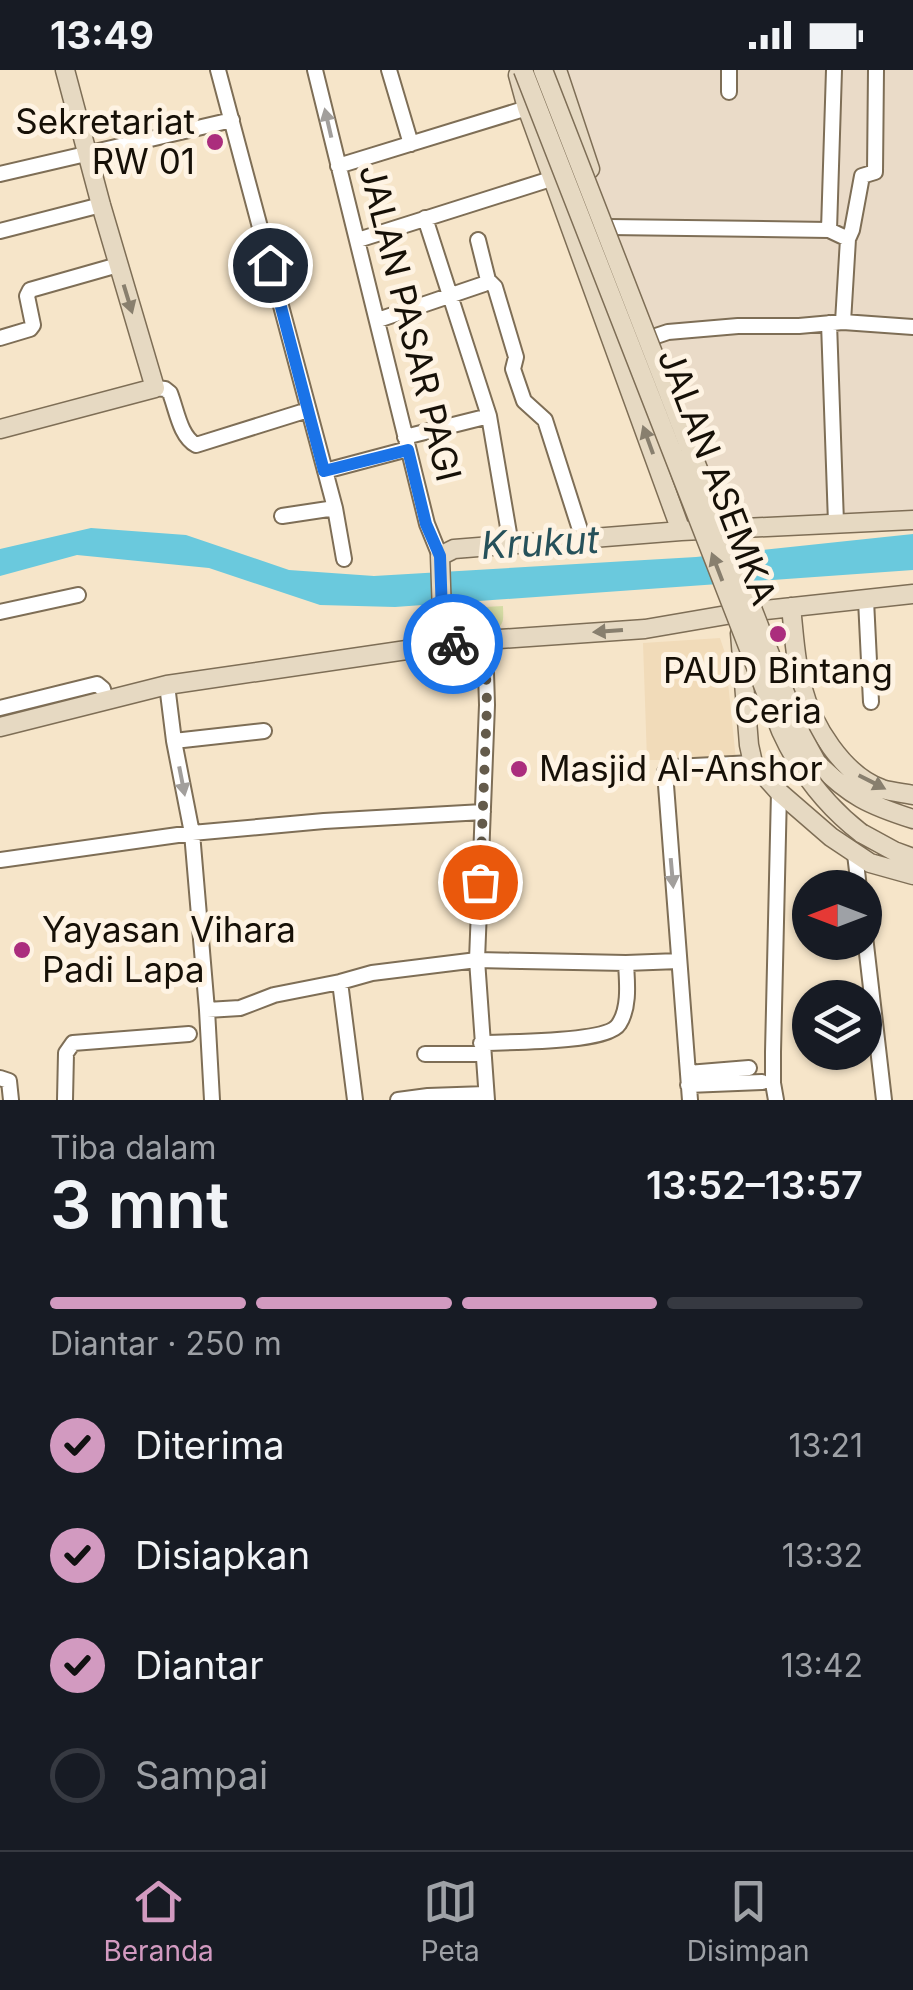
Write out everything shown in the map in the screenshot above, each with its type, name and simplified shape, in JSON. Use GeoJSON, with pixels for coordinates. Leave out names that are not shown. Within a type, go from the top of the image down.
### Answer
{"type":"FeatureCollection","features":[{"type":"Feature","properties":{"kind":"street"},"geometry":{"type":"LineString","coordinates":[[66,70],[118,265],[162,391],[190,443],[196,445],[308,410]]}},
{"type":"Feature","properties":{"kind":"street"},"geometry":{"type":"LineString","coordinates":[[218,70],[335,508],[344,559]]}},
{"type":"Feature","properties":{"kind":"street","name":"JALAN PASAR PAGI"},"geometry":{"type":"LineString","coordinates":[[315,70],[426,524],[440,561],[442,614],[438,630],[426,647]]}},
{"type":"Feature","properties":{"kind":"street"},"geometry":{"type":"LineString","coordinates":[[389,70],[411,144]]}},
{"type":"Feature","properties":{"kind":"street"},"geometry":{"type":"LineString","coordinates":[[520,70],[528,108],[681,531]]}},
{"type":"Feature","properties":{"kind":"street","name":"JALAN ASEMKA"},"geometry":{"type":"LineString","coordinates":[[520,70],[788,746],[822,798],[846,821],[894,852],[913,858]]}},
{"type":"Feature","properties":{"kind":"street","name":"JALAN ASEMKA"},"geometry":{"type":"LineString","coordinates":[[543,70],[801,734],[817,763],[842,788],[867,804],[913,819]]}},
{"type":"Feature","properties":{"kind":"street"},"geometry":{"type":"LineString","coordinates":[[557,70],[610,228],[728,528]]}},
{"type":"Feature","properties":{"kind":"street"},"geometry":{"type":"LineString","coordinates":[[729,70],[729,92]]}},
{"type":"Feature","properties":{"kind":"street"},"geometry":{"type":"LineString","coordinates":[[829,230],[834,70]]}},
{"type":"Feature","properties":{"kind":"street"},"geometry":{"type":"LineString","coordinates":[[836,524],[836,322],[862,176],[876,172],[876,70]]}},
{"type":"Feature","properties":{"kind":"street"},"geometry":{"type":"LineString","coordinates":[[338,166],[528,108]]}},
{"type":"Feature","properties":{"kind":"street"},"geometry":{"type":"LineString","coordinates":[[0,174],[232,120]]}},
{"type":"Feature","properties":{"kind":"street"},"geometry":{"type":"LineString","coordinates":[[358,240],[554,178]]}},
{"type":"Feature","properties":{"kind":"street"},"geometry":{"type":"LineString","coordinates":[[0,231],[101,205]]}},
{"type":"Feature","properties":{"kind":"street"},"geometry":{"type":"LineString","coordinates":[[426,218],[489,416],[511,544]]}},
{"type":"Feature","properties":{"kind":"street"},"geometry":{"type":"LineString","coordinates":[[610,228],[829,230],[848,238]]}},
{"type":"Feature","properties":{"kind":"street"},"geometry":{"type":"LineString","coordinates":[[478,240],[516,357],[513,369],[524,401],[545,420],[583,538]]}},
{"type":"Feature","properties":{"kind":"street"},"geometry":{"type":"LineString","coordinates":[[0,338],[24,332],[33,325],[26,296],[30,290],[118,265]]}},
{"type":"Feature","properties":{"kind":"street"},"geometry":{"type":"LineString","coordinates":[[378,320],[488,280]]}},
{"type":"Feature","properties":{"kind":"street"},"geometry":{"type":"LineString","coordinates":[[653,337],[668,332],[738,326],[836,322],[913,328]]}},
{"type":"Feature","properties":{"kind":"street"},"geometry":{"type":"LineString","coordinates":[[0,429],[162,391]]}},
{"type":"Feature","properties":{"kind":"street"},"geometry":{"type":"LineString","coordinates":[[324,471],[489,416]]}},
{"type":"Feature","properties":{"kind":"street"},"geometry":{"type":"LineString","coordinates":[[282,516],[335,508]]}},
{"type":"Feature","properties":{"kind":"street"},"geometry":{"type":"LineString","coordinates":[[440,561],[454,549],[511,544],[728,528],[913,520]]}},
{"type":"Feature","properties":{"kind":"street"},"geometry":{"type":"LineString","coordinates":[[1,714],[426,647],[645,629],[913,594]]}},
{"type":"Feature","properties":{"kind":"street"},"geometry":{"type":"LineString","coordinates":[[0,612],[78,595]]}},
{"type":"Feature","properties":{"kind":"street"},"geometry":{"type":"LineString","coordinates":[[866,600],[871,702]]}},
{"type":"Feature","properties":{"kind":"street"},"geometry":{"type":"LineString","coordinates":[[790,608],[802,690],[843,764],[882,789],[913,795]]}},
{"type":"Feature","properties":{"kind":"street"},"geometry":{"type":"LineString","coordinates":[[738,614],[753,763],[831,838],[870,863],[913,875]]}},
{"type":"Feature","properties":{"kind":"street"},"geometry":{"type":"LineString","coordinates":[[398,1100],[486,1097],[477,960],[487,705],[485,640]]}},
{"type":"Feature","properties":{"kind":"street"},"geometry":{"type":"LineString","coordinates":[[744,691],[753,676],[768,667],[786,668],[800,677]]}},
{"type":"Feature","properties":{"kind":"street"},"geometry":{"type":"LineString","coordinates":[[167,685],[192,832],[207,1010],[198,1034],[212,1100]]}},
{"type":"Feature","properties":{"kind":"street"},"geometry":{"type":"LineString","coordinates":[[174,741],[264,730]]}},
{"type":"Feature","properties":{"kind":"street"},"geometry":{"type":"LineString","coordinates":[[689,1086],[666,772],[674,768],[753,763]]}},
{"type":"Feature","properties":{"kind":"street"},"geometry":{"type":"LineString","coordinates":[[776,1100],[772,1052],[779,792]]}},
{"type":"Feature","properties":{"kind":"street"},"geometry":{"type":"LineString","coordinates":[[0,860],[192,832],[483,812]]}},
{"type":"Feature","properties":{"kind":"street"},"geometry":{"type":"LineString","coordinates":[[855,854],[857,870]]}},
{"type":"Feature","properties":{"kind":"street"},"geometry":{"type":"LineString","coordinates":[[207,1010],[240,1008],[274,995],[372,973],[477,960],[679,961]]}},
{"type":"Feature","properties":{"kind":"street"},"geometry":{"type":"LineString","coordinates":[[868,960],[884,1100]]}},
{"type":"Feature","properties":{"kind":"street"},"geometry":{"type":"LineString","coordinates":[[425,1054],[569,1040],[614,1030],[625,1010],[626,963]]}},
{"type":"Feature","properties":{"kind":"street"},"geometry":{"type":"LineString","coordinates":[[340,982],[356,1100]]}},
{"type":"Feature","properties":{"kind":"street"},"geometry":{"type":"LineString","coordinates":[[65,1100],[66,1053],[73,1042],[198,1034]]}},
{"type":"Feature","properties":{"kind":"street"},"geometry":{"type":"LineString","coordinates":[[689,1086],[749,1068]]}},
{"type":"Feature","properties":{"kind":"street"},"geometry":{"type":"LineString","coordinates":[[0,1078],[9,1081],[11,1100]]}},
{"type":"Feature","properties":{"kind":"street"},"geometry":{"type":"LineString","coordinates":[[689,1086],[762,1082]]}},
{"type":"Feature","properties":{"kind":"shaded area"},"geometry":{"type":"Polygon","coordinates":[[[518,70],[913,70],[913,512],[682,524],[518,70]]]}},
{"type":"Feature","properties":{"kind":"shaded area"},"geometry":{"type":"Polygon","coordinates":[[[720,638],[725,653],[736,760],[647,760],[643,643],[720,638]]]}},
{"type":"Feature","properties":{"kind":"green space"},"geometry":{"type":"Polygon","coordinates":[[[503,606],[502,623],[492,631],[467,632],[447,623],[448,609],[503,606]]]}},
{"type":"Feature","properties":{"kind":"water"},"geometry":{"type":"Polygon","coordinates":[[[91,528],[186,535],[289,570],[374,576],[696,557],[913,534],[913,570],[395,607],[320,605],[209,568],[77,555],[0,576],[0,549],[91,528]]]}},
{"type":"Feature","properties":{"kind":"way so far"},"geometry":{"type":"LineString","coordinates":[[453,644],[485,640],[487,705],[480,882]]}},
{"type":"Feature","properties":{"kind":"place","name":"Sekretariat RW 01"},"geometry":{"type":"Point","coordinates":[215,142]}},
{"type":"Feature","properties":{"kind":"place","name":"PAUD Bintang Ceria"},"geometry":{"type":"Point","coordinates":[778,634]}},
{"type":"Feature","properties":{"kind":"place","name":"Masjid Al-Anshor"},"geometry":{"type":"Point","coordinates":[519,769]}},
{"type":"Feature","properties":{"kind":"place","name":"Yayasan Vihara Padi Lapa"},"geometry":{"type":"Point","coordinates":[22,950]}},
{"type":"Feature","properties":{"kind":"route"},"geometry":{"type":"LineString","coordinates":[[270,265],[324,471],[408,450],[426,524],[440,556],[442,614],[438,630],[426,647],[453,644]]}},
{"type":"Feature","properties":{"kind":"water label","name":"Krukut"},"geometry":{"type":"Point","coordinates":[540,543]}}]}
